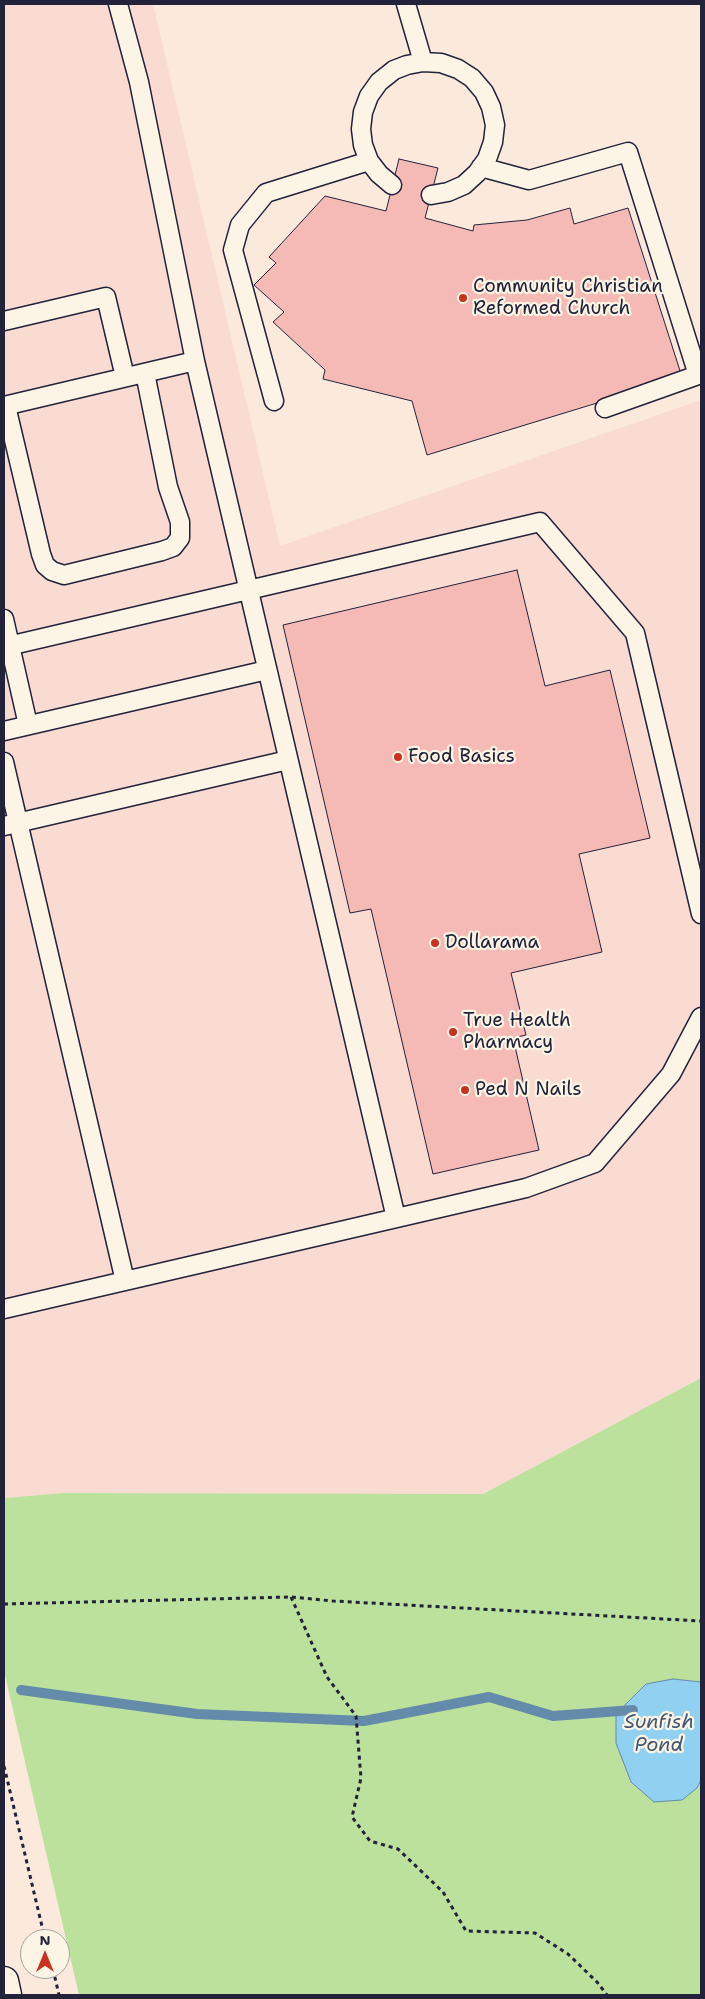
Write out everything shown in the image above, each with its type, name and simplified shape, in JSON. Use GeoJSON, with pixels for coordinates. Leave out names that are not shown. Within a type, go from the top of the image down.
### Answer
{"type":"FeatureCollection","features":[{"type":"Feature","properties":{"kind":"main road"},"geometry":{"type":"LineString","coordinates":[[4,1981],[7,1995]]}},
{"type":"Feature","properties":{"kind":"lane"},"geometry":{"type":"LineString","coordinates":[[118,4],[139,82],[195,361],[396,1218]]}},
{"type":"Feature","properties":{"kind":"lane"},"geometry":{"type":"LineString","coordinates":[[406,4],[424,62]]}},
{"type":"Feature","properties":{"kind":"lane"},"geometry":{"type":"LineString","coordinates":[[392,185],[379,174],[369,161],[363,145],[361,129],[363,112],[369,96],[379,82],[394,70],[424,62],[441,63],[458,69],[472,78],[484,92],[491,107],[495,125],[493,142],[487,158],[478,173],[464,185],[448,192],[431,195]]}},
{"type":"Feature","properties":{"kind":"lane"},"geometry":{"type":"LineString","coordinates":[[482,167],[529,180],[628,152],[698,375],[605,408]]}},
{"type":"Feature","properties":{"kind":"lane"},"geometry":{"type":"LineString","coordinates":[[274,401],[233,250],[240,226],[266,193],[369,161]]}},
{"type":"Feature","properties":{"kind":"lane"},"geometry":{"type":"LineString","coordinates":[[4,321],[106,297],[125,377]]}},
{"type":"Feature","properties":{"kind":"lane"},"geometry":{"type":"LineString","coordinates":[[145,373],[168,487],[180,522],[180,538],[173,547],[162,551],[64,575],[52,571],[46,565],[41,554],[5,406],[195,361]]}},
{"type":"Feature","properties":{"kind":"lane"},"geometry":{"type":"LineString","coordinates":[[7,646],[540,522],[636,633],[701,914]]}},
{"type":"Feature","properties":{"kind":"lane"},"geometry":{"type":"LineString","coordinates":[[4,620],[7,646],[28,725]]}},
{"type":"Feature","properties":{"kind":"lane"},"geometry":{"type":"LineString","coordinates":[[4,731],[267,670]]}},
{"type":"Feature","properties":{"kind":"lane"},"geometry":{"type":"LineString","coordinates":[[11,824],[288,760]]}},
{"type":"Feature","properties":{"kind":"lane"},"geometry":{"type":"LineString","coordinates":[[4,762],[11,824],[125,1281]]}},
{"type":"Feature","properties":{"kind":"lane"},"geometry":{"type":"LineString","coordinates":[[4,1309],[526,1188],[595,1163],[671,1074],[701,1017]]}},
{"type":"Feature","properties":{"kind":"path"},"geometry":{"type":"LineString","coordinates":[[4,1604],[291,1597],[333,1601],[701,1621]]}},
{"type":"Feature","properties":{"kind":"path"},"geometry":{"type":"LineString","coordinates":[[291,1597],[327,1677],[356,1716],[361,1778],[352,1817],[364,1833],[370,1840],[398,1849],[408,1858],[443,1892],[466,1932],[535,1932],[568,1954],[597,1982],[607,1995]]}},
{"type":"Feature","properties":{"kind":"path"},"geometry":{"type":"LineString","coordinates":[[4,1766],[43,1929]]}},
{"type":"Feature","properties":{"kind":"path"},"geometry":{"type":"LineString","coordinates":[[55,1979],[59,1995]]}},
{"type":"Feature","properties":{"kind":"shaded area"},"geometry":{"type":"Polygon","coordinates":[[[4,4],[153,4],[280,546],[701,400],[701,1378],[483,1494],[64,1493],[4,1498],[4,4]]]}},
{"type":"Feature","properties":{"kind":"green space"},"geometry":{"type":"Polygon","coordinates":[[[701,1378],[701,1682],[673,1679],[616,1714],[697,1788],[701,1780],[701,1995],[79,1995],[70,1956],[70,1929],[64,1929],[4,1671],[4,1498],[64,1493],[483,1494],[701,1378]]]}},
{"type":"Feature","properties":{"kind":"water","name":"Sunfish Pond"},"geometry":{"type":"Polygon","coordinates":[[[673,1679],[701,1682],[701,1780],[697,1788],[682,1800],[654,1802],[631,1782],[616,1743],[616,1714],[646,1684],[673,1679]]]}},
{"type":"Feature","properties":{"kind":"building","name":"Community Christian Reformed Church"},"geometry":{"type":"Polygon","coordinates":[[[399,159],[438,168],[425,218],[473,231],[474,225],[527,220],[570,208],[574,224],[628,208],[682,377],[427,455],[412,401],[323,379],[325,370],[273,322],[284,312],[254,285],[276,263],[269,257],[325,196],[386,211],[399,159]]]}},
{"type":"Feature","properties":{"kind":"building"},"geometry":{"type":"Polygon","coordinates":[[[517,570],[545,686],[610,670],[650,838],[579,854],[602,952],[511,973],[526,1035],[513,1038],[539,1150],[433,1174],[371,909],[350,913],[283,625],[517,570]]]}},
{"type":"Feature","properties":{"kind":"waterway"},"geometry":{"type":"LineString","coordinates":[[21,1690],[197,1714],[364,1721],[489,1697],[553,1716],[633,1710]]}},
{"type":"Feature","properties":{"kind":"place","name":"Community Christian Reformed Church"},"geometry":{"type":"Point","coordinates":[463,298]}},
{"type":"Feature","properties":{"kind":"place","name":"Food Basics"},"geometry":{"type":"Point","coordinates":[398,757]}},
{"type":"Feature","properties":{"kind":"place","name":"Dollarama"},"geometry":{"type":"Point","coordinates":[435,943]}},
{"type":"Feature","properties":{"kind":"place","name":"True Health Pharmacy"},"geometry":{"type":"Point","coordinates":[453,1032]}},
{"type":"Feature","properties":{"kind":"place","name":"Ped N Nails"},"geometry":{"type":"Point","coordinates":[465,1090]}}]}
